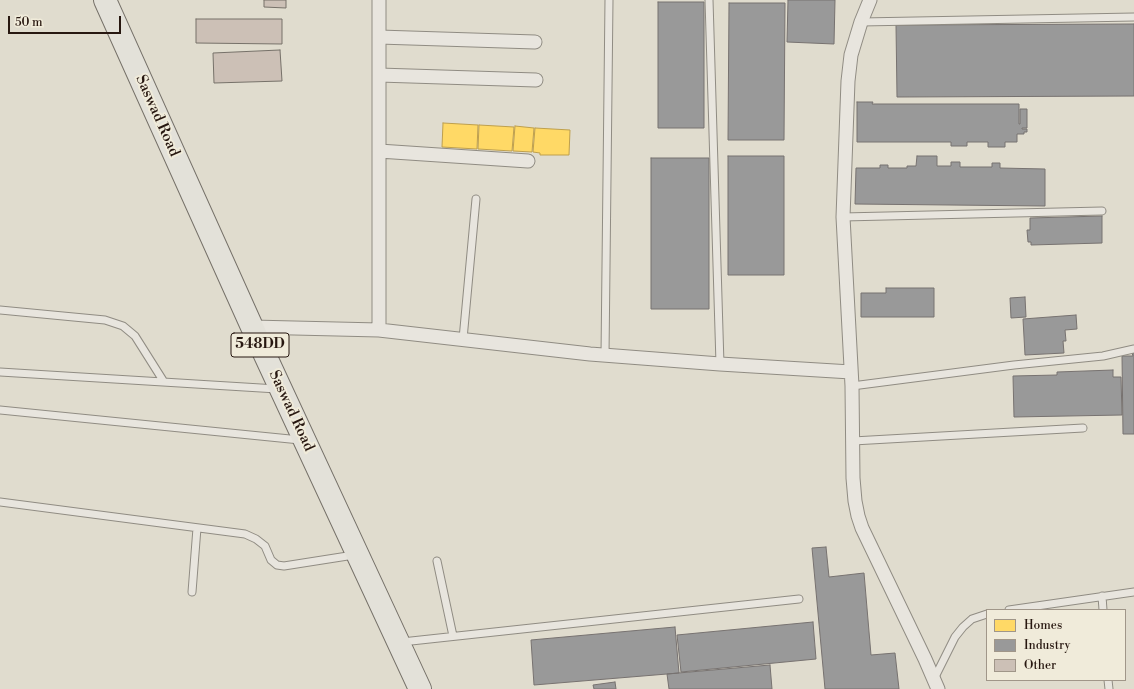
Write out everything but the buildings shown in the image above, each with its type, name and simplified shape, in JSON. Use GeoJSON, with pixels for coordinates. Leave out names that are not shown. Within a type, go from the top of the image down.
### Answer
{"type":"FeatureCollection","features":[{"type":"Feature","properties":{"kind":"highway","name":"Saswad Road"},"geometry":{"type":"LineString","coordinates":[[105,0],[252,327],[420,689]]}},
{"type":"Feature","properties":{"kind":"street"},"geometry":{"type":"LineString","coordinates":[[378,0],[379,330]]}},
{"type":"Feature","properties":{"kind":"street"},"geometry":{"type":"LineString","coordinates":[[870,0],[861,22],[852,55],[848,81],[843,217],[852,386],[853,478],[855,501],[862,528],[936,684]]}},
{"type":"Feature","properties":{"kind":"street"},"geometry":{"type":"LineString","coordinates":[[378,37],[535,42]]}},
{"type":"Feature","properties":{"kind":"street"},"geometry":{"type":"LineString","coordinates":[[378,75],[536,80]]}},
{"type":"Feature","properties":{"kind":"street"},"geometry":{"type":"LineString","coordinates":[[379,151],[528,161]]}},
{"type":"Feature","properties":{"kind":"street"},"geometry":{"type":"LineString","coordinates":[[252,327],[379,330],[605,355],[851,372]]}},
{"type":"Feature","properties":{"kind":"lane"},"geometry":{"type":"LineString","coordinates":[[605,355],[609,0]]}},
{"type":"Feature","properties":{"kind":"lane"},"geometry":{"type":"LineString","coordinates":[[709,0],[720,364]]}},
{"type":"Feature","properties":{"kind":"lane"},"geometry":{"type":"LineString","coordinates":[[861,22],[1134,17]]}},
{"type":"Feature","properties":{"kind":"lane"},"geometry":{"type":"LineString","coordinates":[[463,339],[476,199]]}},
{"type":"Feature","properties":{"kind":"lane"},"geometry":{"type":"LineString","coordinates":[[843,217],[1102,211]]}},
{"type":"Feature","properties":{"kind":"lane"},"geometry":{"type":"LineString","coordinates":[[0,310],[105,320],[123,326],[135,336],[164,382]]}},
{"type":"Feature","properties":{"kind":"lane"},"geometry":{"type":"LineString","coordinates":[[852,386],[1006,366],[1103,356],[1134,349]]}},
{"type":"Feature","properties":{"kind":"lane"},"geometry":{"type":"LineString","coordinates":[[0,372],[281,389]]}},
{"type":"Feature","properties":{"kind":"lane"},"geometry":{"type":"LineString","coordinates":[[0,410],[304,440]]}},
{"type":"Feature","properties":{"kind":"lane"},"geometry":{"type":"LineString","coordinates":[[853,441],[1083,428]]}},
{"type":"Feature","properties":{"kind":"lane"},"geometry":{"type":"LineString","coordinates":[[0,502],[245,534],[256,539],[265,546],[271,560],[276,565],[284,566],[357,554]]}},
{"type":"Feature","properties":{"kind":"lane"},"geometry":{"type":"LineString","coordinates":[[192,592],[197,528]]}},
{"type":"Feature","properties":{"kind":"lane"},"geometry":{"type":"LineString","coordinates":[[437,561],[453,636]]}},
{"type":"Feature","properties":{"kind":"lane"},"geometry":{"type":"LineString","coordinates":[[1016,609],[1134,592]]}},
{"type":"Feature","properties":{"kind":"lane"},"geometry":{"type":"LineString","coordinates":[[1102,596],[1103,609]]}},
{"type":"Feature","properties":{"kind":"lane"},"geometry":{"type":"LineString","coordinates":[[398,642],[799,599]]}},
{"type":"Feature","properties":{"kind":"lane"},"geometry":{"type":"LineString","coordinates":[[936,684],[955,637],[972,619],[986,614]]}}]}
